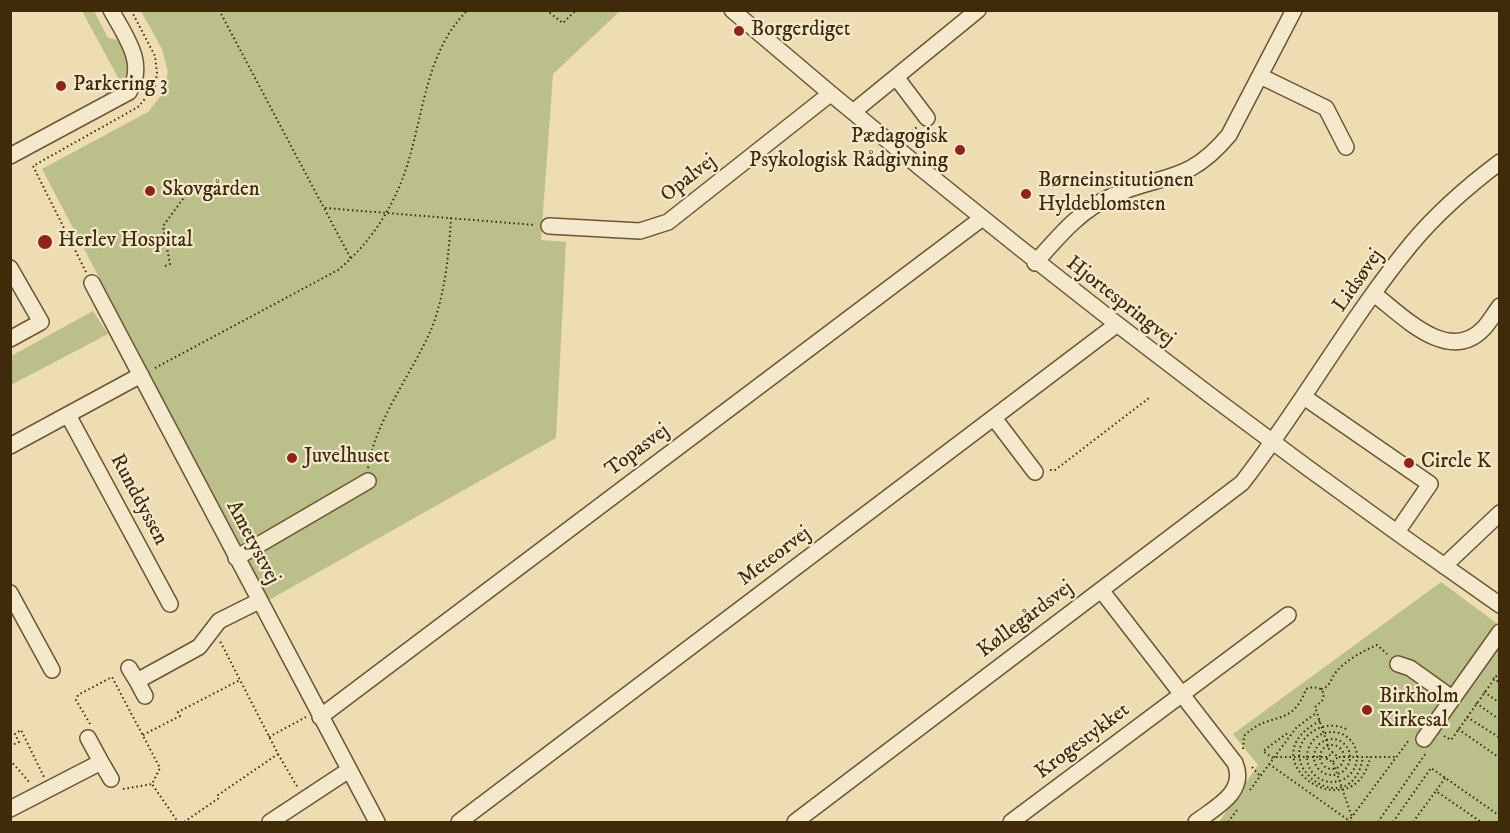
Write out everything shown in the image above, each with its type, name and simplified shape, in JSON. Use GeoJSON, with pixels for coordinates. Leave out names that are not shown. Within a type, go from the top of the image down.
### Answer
{"type":"FeatureCollection","features":[{"type":"Feature","properties":{"kind":"street"},"geometry":{"type":"LineString","coordinates":[[10,156],[129,92],[136,75],[134,53],[111,10]]}},
{"type":"Feature","properties":{"kind":"street","name":"Hjortespringvej"},"geometry":{"type":"LineString","coordinates":[[732,10],[981,219],[1116,325],[1397,532],[1500,604]]}},
{"type":"Feature","properties":{"kind":"street"},"geometry":{"type":"LineString","coordinates":[[853,112],[978,10]]}},
{"type":"Feature","properties":{"kind":"street"},"geometry":{"type":"LineString","coordinates":[[1035,262],[1071,221],[1090,207],[1114,195],[1170,179],[1203,161],[1229,135],[1294,10]]}},
{"type":"Feature","properties":{"kind":"street"},"geometry":{"type":"LineString","coordinates":[[1260,76],[1326,108],[1346,147]]}},
{"type":"Feature","properties":{"kind":"street"},"geometry":{"type":"LineString","coordinates":[[896,77],[927,118]]}},
{"type":"Feature","properties":{"kind":"street","name":"Opalvej"},"geometry":{"type":"LineString","coordinates":[[549,226],[639,231],[668,222],[830,94]]}},
{"type":"Feature","properties":{"kind":"street","name":"Lidsøvej"},"geometry":{"type":"LineString","coordinates":[[1274,442],[1374,294],[1412,243],[1439,213],[1500,162]]}},
{"type":"Feature","properties":{"kind":"street","name":"Topasvej"},"geometry":{"type":"LineString","coordinates":[[319,714],[981,219]]}},
{"type":"Feature","properties":{"kind":"street"},"geometry":{"type":"LineString","coordinates":[[10,268],[17,295],[40,322],[10,339]]}},
{"type":"Feature","properties":{"kind":"street","name":"Ametystvej"},"geometry":{"type":"LineString","coordinates":[[92,283],[377,822]]}},
{"type":"Feature","properties":{"kind":"street"},"geometry":{"type":"LineString","coordinates":[[1374,294],[1431,337],[1444,342],[1458,342],[1472,338],[1483,330],[1500,306]]}},
{"type":"Feature","properties":{"kind":"street","name":"Meteorvej"},"geometry":{"type":"LineString","coordinates":[[459,822],[1116,325]]}},
{"type":"Feature","properties":{"kind":"street"},"geometry":{"type":"LineString","coordinates":[[10,446],[141,375]]}},
{"type":"Feature","properties":{"kind":"street"},"geometry":{"type":"LineString","coordinates":[[1304,397],[1430,484],[1397,532]]}},
{"type":"Feature","properties":{"kind":"street","name":"Runddyssen"},"geometry":{"type":"LineString","coordinates":[[69,415],[170,604]]}},
{"type":"Feature","properties":{"kind":"street"},"geometry":{"type":"LineString","coordinates":[[994,418],[1035,472]]}},
{"type":"Feature","properties":{"kind":"street","name":"Køllegårdsvej"},"geometry":{"type":"LineString","coordinates":[[800,821],[1242,483],[1274,442]]}},
{"type":"Feature","properties":{"kind":"street"},"geometry":{"type":"LineString","coordinates":[[236,558],[368,481]]}},
{"type":"Feature","properties":{"kind":"street"},"geometry":{"type":"LineString","coordinates":[[1444,566],[1500,513]]}},
{"type":"Feature","properties":{"kind":"street"},"geometry":{"type":"LineString","coordinates":[[1101,590],[1235,763],[1238,770],[1235,791],[1196,822]]}},
{"type":"Feature","properties":{"kind":"street"},"geometry":{"type":"LineString","coordinates":[[10,593],[52,670]]}},
{"type":"Feature","properties":{"kind":"street"},"geometry":{"type":"LineString","coordinates":[[145,696],[133,674],[199,647],[219,621],[259,601]]}},
{"type":"Feature","properties":{"kind":"street","name":"Krogestykket"},"geometry":{"type":"LineString","coordinates":[[1011,822],[1288,615]]}},
{"type":"Feature","properties":{"kind":"street"},"geometry":{"type":"LineString","coordinates":[[1428,733],[1500,632]]}},
{"type":"Feature","properties":{"kind":"street"},"geometry":{"type":"LineString","coordinates":[[1398,664],[1410,668],[1452,698]]}},
{"type":"Feature","properties":{"kind":"street"},"geometry":{"type":"LineString","coordinates":[[88,738],[111,779]]}},
{"type":"Feature","properties":{"kind":"street"},"geometry":{"type":"LineString","coordinates":[[10,809],[101,762]]}},
{"type":"Feature","properties":{"kind":"street"},"geometry":{"type":"LineString","coordinates":[[270,822],[349,770]]}},
{"type":"Feature","properties":{"kind":"path"},"geometry":{"type":"LineString","coordinates":[[92,283],[33,166],[138,107],[151,93],[157,73],[155,56],[131,10]]}},
{"type":"Feature","properties":{"kind":"path"},"geometry":{"type":"LineString","coordinates":[[219,10],[351,259]]}},
{"type":"Feature","properties":{"kind":"path"},"geometry":{"type":"LineString","coordinates":[[141,375],[338,270],[351,259],[380,226],[408,162],[438,52],[468,10]]}},
{"type":"Feature","properties":{"kind":"path"},"geometry":{"type":"LineString","coordinates":[[546,10],[562,23],[576,10]]}},
{"type":"Feature","properties":{"kind":"path"},"geometry":{"type":"LineString","coordinates":[[894,146],[927,118]]}},
{"type":"Feature","properties":{"kind":"path"},"geometry":{"type":"LineString","coordinates":[[165,266],[170,264],[163,226],[188,192]]}},
{"type":"Feature","properties":{"kind":"path"},"geometry":{"type":"LineString","coordinates":[[324,207],[549,226]]}},
{"type":"Feature","properties":{"kind":"path"},"geometry":{"type":"LineString","coordinates":[[368,481],[368,465],[378,434],[437,313],[444,280],[451,217]]}},
{"type":"Feature","properties":{"kind":"path"},"geometry":{"type":"LineString","coordinates":[[1035,472],[1055,470],[1149,398]]}},
{"type":"Feature","properties":{"kind":"path"},"geometry":{"type":"LineString","coordinates":[[213,629],[304,800]]}},
{"type":"Feature","properties":{"kind":"path"},"geometry":{"type":"LineString","coordinates":[[1243,752],[1244,736],[1252,728],[1295,710],[1301,704],[1306,689],[1313,687],[1321,689],[1330,684],[1341,667],[1377,645],[1398,664]]}},
{"type":"Feature","properties":{"kind":"path"},"geometry":{"type":"LineString","coordinates":[[1269,764],[1349,822],[1410,738],[1428,733],[1451,740],[1500,670]]}},
{"type":"Feature","properties":{"kind":"path"},"geometry":{"type":"LineString","coordinates":[[88,738],[92,728],[76,700],[78,695],[112,677],[160,768],[152,783]]}},
{"type":"Feature","properties":{"kind":"path"},"geometry":{"type":"LineString","coordinates":[[1493,678],[1500,683]]}},
{"type":"Feature","properties":{"kind":"path"},"geometry":{"type":"LineString","coordinates":[[143,735],[180,716],[178,712],[240,680]]}},
{"type":"Feature","properties":{"kind":"path"},"geometry":{"type":"LineString","coordinates":[[1321,689],[1324,694],[1322,701],[1315,707],[1330,752],[1327,757]]}},
{"type":"Feature","properties":{"kind":"path"},"geometry":{"type":"LineString","coordinates":[[1484,692],[1500,703]]}},
{"type":"Feature","properties":{"kind":"path"},"geometry":{"type":"LineString","coordinates":[[1476,704],[1500,720]]}},
{"type":"Feature","properties":{"kind":"path"},"geometry":{"type":"LineString","coordinates":[[1245,798],[1291,735],[1317,712]]}},
{"type":"Feature","properties":{"kind":"path"},"geometry":{"type":"LineString","coordinates":[[269,737],[319,714]]}},
{"type":"Feature","properties":{"kind":"path"},"geometry":{"type":"LineString","coordinates":[[1467,717],[1500,738]]}},
{"type":"Feature","properties":{"kind":"path"},"geometry":{"type":"LineString","coordinates":[[1320,721],[1301,735],[1294,757],[1301,779],[1320,793],[1332,795]]}},
{"type":"Feature","properties":{"kind":"path"},"geometry":{"type":"LineString","coordinates":[[1346,729],[1332,725],[1322,727],[1306,738],[1300,757],[1306,775],[1322,787],[1341,787],[1357,776],[1363,757]]}},
{"type":"Feature","properties":{"kind":"path"},"geometry":{"type":"LineString","coordinates":[[1458,729],[1500,758]]}},
{"type":"Feature","properties":{"kind":"path"},"geometry":{"type":"LineString","coordinates":[[19,742],[15,734],[21,730],[45,791]]}},
{"type":"Feature","properties":{"kind":"path"},"geometry":{"type":"LineString","coordinates":[[1332,732],[1347,737],[1356,749],[1357,757],[1352,772],[1339,781],[1317,777],[1308,764],[1307,757],[1312,742],[1332,732]]}},
{"type":"Feature","properties":{"kind":"path"},"geometry":{"type":"LineString","coordinates":[[1378,822],[1429,750],[1428,733]]}},
{"type":"Feature","properties":{"kind":"path"},"geometry":{"type":"LineString","coordinates":[[1291,735],[1286,734],[1263,751],[1274,758],[1327,757],[1333,762],[1352,817]]}},
{"type":"Feature","properties":{"kind":"path"},"geometry":{"type":"LineString","coordinates":[[10,746],[26,739]]}},
{"type":"Feature","properties":{"kind":"path"},"geometry":{"type":"LineString","coordinates":[[1326,740],[1343,742],[1350,757],[1347,768],[1337,775],[1321,772],[1314,757],[1317,746],[1326,740]]}},
{"type":"Feature","properties":{"kind":"path"},"geometry":{"type":"LineString","coordinates":[[1328,746],[1339,747],[1344,757],[1342,764],[1335,769],[1325,767],[1320,757],[1322,750],[1328,746]]}},
{"type":"Feature","properties":{"kind":"path"},"geometry":{"type":"LineString","coordinates":[[1330,752],[1335,752],[1338,757]]}},
{"type":"Feature","properties":{"kind":"path"},"geometry":{"type":"LineString","coordinates":[[184,822],[219,798],[218,795],[278,754]]}},
{"type":"Feature","properties":{"kind":"path"},"geometry":{"type":"LineString","coordinates":[[1333,762],[1338,757],[1396,758]]}},
{"type":"Feature","properties":{"kind":"path"},"geometry":{"type":"LineString","coordinates":[[1338,794],[1344,793],[1363,780],[1370,757]]}},
{"type":"Feature","properties":{"kind":"path"},"geometry":{"type":"LineString","coordinates":[[10,760],[45,791]]}},
{"type":"Feature","properties":{"kind":"path"},"geometry":{"type":"LineString","coordinates":[[1247,761],[1260,776]]}},
{"type":"Feature","properties":{"kind":"path"},"geometry":{"type":"LineString","coordinates":[[1393,822],[1431,768],[1500,816]]}},
{"type":"Feature","properties":{"kind":"path"},"geometry":{"type":"LineString","coordinates":[[1413,822],[1445,778]]}},
{"type":"Feature","properties":{"kind":"path"},"geometry":{"type":"LineString","coordinates":[[111,779],[123,789],[152,783]]}},
{"type":"Feature","properties":{"kind":"path"},"geometry":{"type":"LineString","coordinates":[[152,783],[178,822]]}},
{"type":"Feature","properties":{"kind":"path"},"geometry":{"type":"LineString","coordinates":[[1436,790],[1480,822]]}},
{"type":"Feature","properties":{"kind":"path"},"geometry":{"type":"LineString","coordinates":[[1228,822],[1240,806]]}},
{"type":"Feature","properties":{"kind":"green space"},"geometry":{"type":"Polygon","coordinates":[[[82,11],[94,11],[108,38],[118,40],[125,57],[127,72],[125,79],[115,92],[107,97],[104,90],[120,81],[82,11]]]}},
{"type":"Feature","properties":{"kind":"green space"},"geometry":{"type":"Polygon","coordinates":[[[141,11],[620,11],[553,74],[541,240],[566,242],[556,438],[269,600],[42,169],[148,112],[163,93],[168,72],[162,49],[141,11]]]}},
{"type":"Feature","properties":{"kind":"green space"},"geometry":{"type":"Polygon","coordinates":[[[93,311],[108,334],[11,385],[11,356],[93,311]]]}},
{"type":"Feature","properties":{"kind":"green space"},"geometry":{"type":"Polygon","coordinates":[[[1441,582],[1499,625],[1499,822],[1219,822],[1258,765],[1233,734],[1441,582]]]}},
{"type":"Feature","properties":{"kind":"place","name":"Borgerdiget"},"geometry":{"type":"Point","coordinates":[739,31]}},
{"type":"Feature","properties":{"kind":"place","name":"Parkering 3"},"geometry":{"type":"Point","coordinates":[61,86]}},
{"type":"Feature","properties":{"kind":"place","name":"Pædagogisk Psykologisk Rådgivning"},"geometry":{"type":"Point","coordinates":[960,150]}},
{"type":"Feature","properties":{"kind":"place","name":"Skovgården"},"geometry":{"type":"Point","coordinates":[150,191]}},
{"type":"Feature","properties":{"kind":"place","name":"Børneinstitutionen Hyldeblomsten"},"geometry":{"type":"Point","coordinates":[1026,194]}},
{"type":"Feature","properties":{"kind":"place","name":"Herlev Hospital"},"geometry":{"type":"Point","coordinates":[45,242]}},
{"type":"Feature","properties":{"kind":"place","name":"Juvelhuset"},"geometry":{"type":"Point","coordinates":[292,458]}},
{"type":"Feature","properties":{"kind":"place","name":"Circle K"},"geometry":{"type":"Point","coordinates":[1409,463]}},
{"type":"Feature","properties":{"kind":"place","name":"Birkholm Kirkesal"},"geometry":{"type":"Point","coordinates":[1367,710]}}]}
